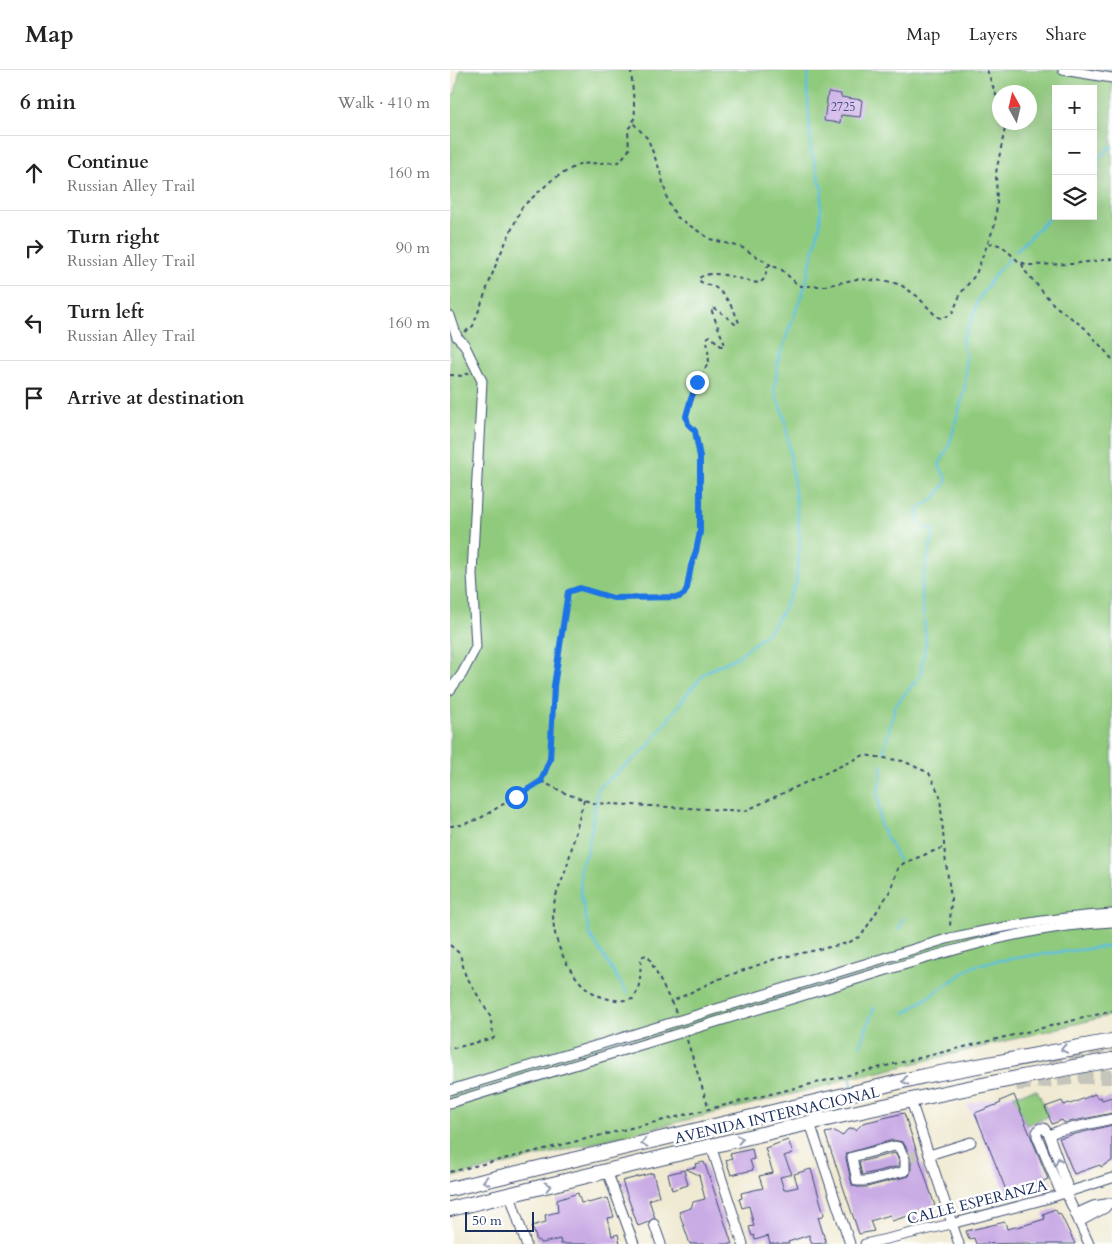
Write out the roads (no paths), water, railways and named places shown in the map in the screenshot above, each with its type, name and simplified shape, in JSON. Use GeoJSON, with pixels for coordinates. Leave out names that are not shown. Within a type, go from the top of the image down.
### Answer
{"type":"FeatureCollection","features":[{"type":"Feature","properties":{"kind":"highway","name":"AVENIDA INTERNACIONAL"},"geometry":{"type":"LineString","coordinates":[[450,1190],[924,1076],[1112,1040]]}},
{"type":"Feature","properties":{"kind":"highway","name":"AVENIDA INTERNACIONAL"},"geometry":{"type":"LineString","coordinates":[[450,1210],[810,1123],[1019,1076],[1112,1060]]}},
{"type":"Feature","properties":{"kind":"street"},"geometry":{"type":"LineString","coordinates":[[1063,70],[1112,78]]}},
{"type":"Feature","properties":{"kind":"street"},"geometry":{"type":"LineString","coordinates":[[450,316],[457,337],[464,344],[482,381],[472,574],[476,647],[462,674],[450,690]]}},
{"type":"Feature","properties":{"kind":"street"},"geometry":{"type":"LineString","coordinates":[[450,1090],[950,938],[996,927],[1073,916],[1112,914]]}},
{"type":"Feature","properties":{"kind":"street"},"geometry":{"type":"LineString","coordinates":[[450,1103],[955,950],[1014,936],[1093,923],[1112,922]]}},
{"type":"Feature","properties":{"kind":"street"},"geometry":{"type":"LineString","coordinates":[[950,938],[955,950]]}},
{"type":"Feature","properties":{"kind":"street"},"geometry":{"type":"LineString","coordinates":[[911,1101],[925,1154],[959,1244]]}},
{"type":"Feature","properties":{"kind":"street"},"geometry":{"type":"LineString","coordinates":[[1088,1244],[1066,1193],[1060,1191],[1037,1132],[1040,1128],[1044,1128],[1049,1135],[1058,1130],[1112,1119]]}},
{"type":"Feature","properties":{"kind":"street"},"geometry":{"type":"LineString","coordinates":[[810,1123],[850,1244]]}},
{"type":"Feature","properties":{"kind":"street"},"geometry":{"type":"LineString","coordinates":[[925,1154],[971,1142]]}},
{"type":"Feature","properties":{"kind":"street"},"geometry":{"type":"LineString","coordinates":[[711,1146],[743,1244]]}},
{"type":"Feature","properties":{"kind":"street"},"geometry":{"type":"LineString","coordinates":[[895,1146],[899,1147],[906,1158],[906,1171],[859,1182],[857,1181],[851,1159],[855,1156],[895,1146]]}},
{"type":"Feature","properties":{"kind":"street"},"geometry":{"type":"LineString","coordinates":[[608,1171],[634,1244]]}},
{"type":"Feature","properties":{"kind":"street","name":"CALLE ESPERANZA"},"geometry":{"type":"LineString","coordinates":[[864,1244],[952,1224],[1066,1193],[1112,1178]]}},
{"type":"Feature","properties":{"kind":"street"},"geometry":{"type":"LineString","coordinates":[[510,1195],[526,1244]]}},
{"type":"Feature","properties":{"kind":"street"},"geometry":{"type":"LineString","coordinates":[[1077,1218],[1105,1208],[1110,1204]]}},
{"type":"Feature","properties":{"kind":"street"},"geometry":{"type":"LineString","coordinates":[[654,1224],[661,1244]]}},
{"type":"Feature","properties":{"kind":"waterway"},"geometry":{"type":"LineString","coordinates":[[627,993],[590,935],[581,895],[580,867],[588,849],[598,788],[646,749],[690,690],[706,672],[737,657],[768,632],[781,614],[796,583],[800,541],[796,500],[785,419],[774,390],[779,357],[805,286],[820,224],[822,189],[811,150],[807,86],[809,70]]}},
{"type":"Feature","properties":{"kind":"waterway"},"geometry":{"type":"LineString","coordinates":[[1097,159],[1112,146]]}},
{"type":"Feature","properties":{"kind":"waterway"},"geometry":{"type":"LineString","coordinates":[[1016,251],[1052,215]]}},
{"type":"Feature","properties":{"kind":"waterway"},"geometry":{"type":"LineString","coordinates":[[884,751],[895,706],[920,676],[926,641],[921,588],[934,531],[918,523],[918,509],[935,498],[947,481],[939,465],[949,446],[965,388],[966,357],[962,340],[972,320],[978,300],[996,273],[1010,258]]}},
{"type":"Feature","properties":{"kind":"waterway"},"geometry":{"type":"LineString","coordinates":[[882,765],[878,794],[880,825],[899,860]]}},
{"type":"Feature","properties":{"kind":"waterway"},"geometry":{"type":"LineString","coordinates":[[899,930],[903,918]]}},
{"type":"Feature","properties":{"kind":"waterway"},"geometry":{"type":"LineString","coordinates":[[905,1013],[972,967],[984,963],[1112,946]]}},
{"type":"Feature","properties":{"kind":"waterway"},"geometry":{"type":"LineString","coordinates":[[860,1045],[874,1008]]}},
{"type":"Feature","properties":{"kind":"waterway"},"geometry":{"type":"LineString","coordinates":[[851,1079],[852,1088]]}},
{"type":"Feature","properties":{"kind":"tunnel"},"geometry":{"type":"LineString","coordinates":[[1048,1059],[1077,1055],[1112,1056]]}},
{"type":"Feature","properties":{"kind":"tunnel"},"geometry":{"type":"LineString","coordinates":[[1016,1084],[1080,1077],[1112,1077]]}},
{"type":"Feature","properties":{"kind":"tunnel"},"geometry":{"type":"LineString","coordinates":[[908,1158],[919,1154]]}}]}
